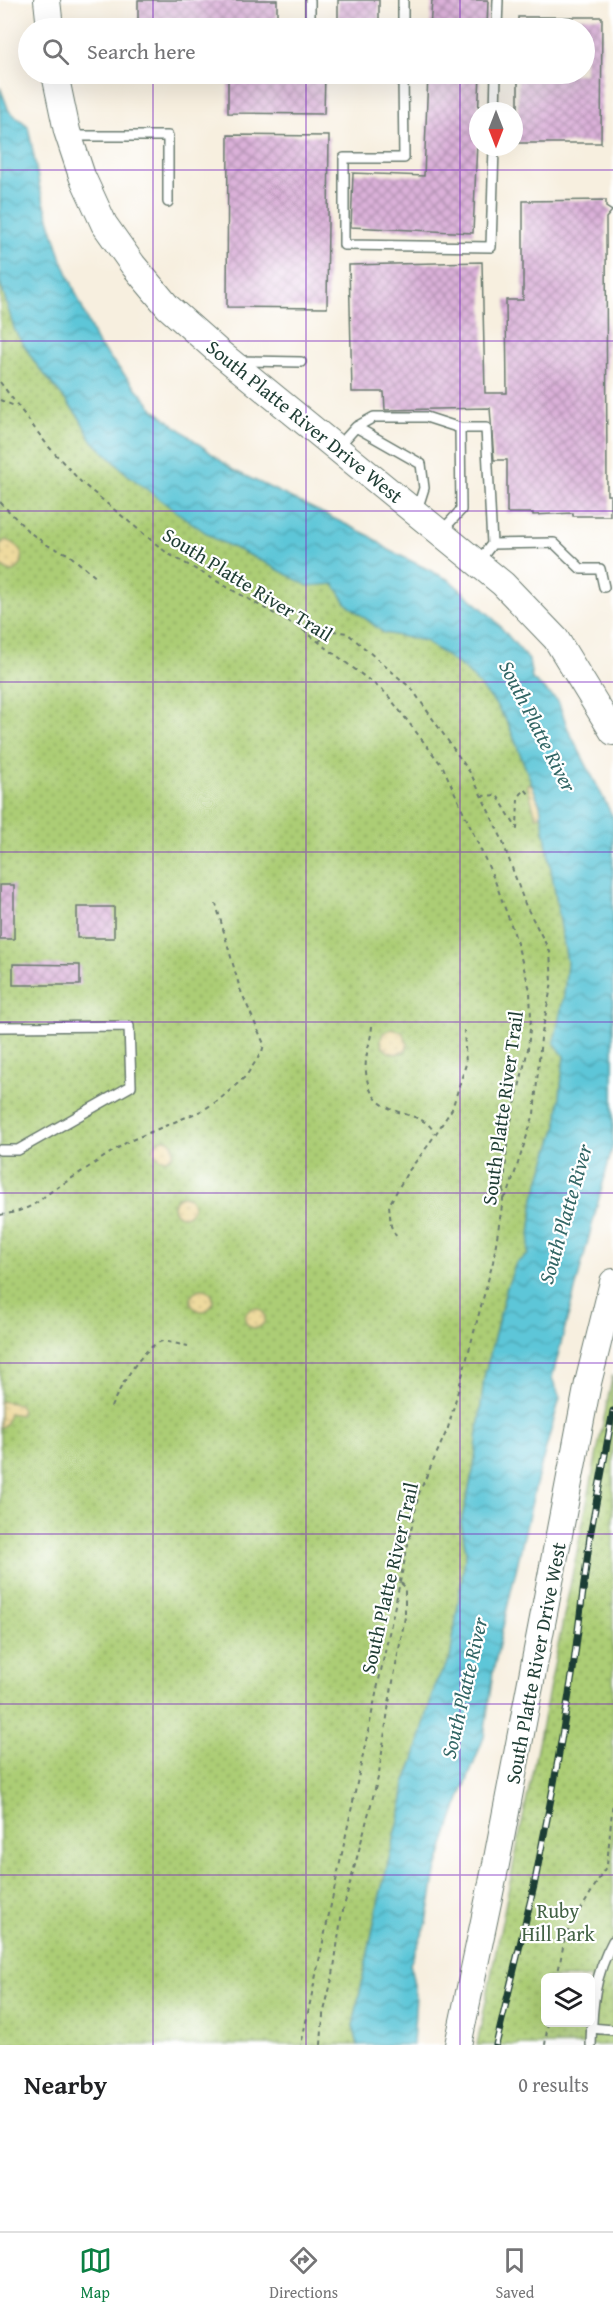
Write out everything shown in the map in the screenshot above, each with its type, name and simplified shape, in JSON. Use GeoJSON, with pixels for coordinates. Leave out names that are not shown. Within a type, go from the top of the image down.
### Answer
{"type":"FeatureCollection","features":[{"type":"Feature","properties":{"kind":"street"},"geometry":{"type":"LineString","coordinates":[[47,0],[49,18]]}},
{"type":"Feature","properties":{"kind":"street","name":"South Platte River Drive West"},"geometry":{"type":"LineString","coordinates":[[57,84],[68,135],[82,176],[104,224],[133,265],[168,307],[229,361],[441,533],[485,553],[503,584],[556,639],[613,732]]}},
{"type":"Feature","properties":{"kind":"street","name":"South Platte River Drive West"},"geometry":{"type":"LineString","coordinates":[[458,2045],[501,1840],[588,1383],[613,1282]]}},
{"type":"Feature","properties":{"kind":"lane"},"geometry":{"type":"LineString","coordinates":[[310,0],[310,18]]}},
{"type":"Feature","properties":{"kind":"lane"},"geometry":{"type":"LineString","coordinates":[[403,0],[403,18]]}},
{"type":"Feature","properties":{"kind":"lane"},"geometry":{"type":"LineString","coordinates":[[497,18],[498,0]]}},
{"type":"Feature","properties":{"kind":"lane"},"geometry":{"type":"LineString","coordinates":[[403,84],[404,158],[344,159],[344,245],[491,247],[494,156]]}},
{"type":"Feature","properties":{"kind":"lane"},"geometry":{"type":"LineString","coordinates":[[495,102],[496,84]]}},
{"type":"Feature","properties":{"kind":"lane"},"geometry":{"type":"LineString","coordinates":[[68,135],[168,136],[168,202]]}},
{"type":"Feature","properties":{"kind":"lane"},"geometry":{"type":"LineString","coordinates":[[229,361],[301,362]]}},
{"type":"Feature","properties":{"kind":"lane"},"geometry":{"type":"LineString","coordinates":[[337,448],[356,428],[374,417],[426,417],[460,428],[486,428],[485,553],[554,543],[581,569],[600,569],[604,587]]}},
{"type":"Feature","properties":{"kind":"lane"},"geometry":{"type":"LineString","coordinates":[[356,428],[421,464],[424,488],[416,512]]}},
{"type":"Feature","properties":{"kind":"lane"},"geometry":{"type":"LineString","coordinates":[[441,533],[461,510],[460,428]]}},
{"type":"Feature","properties":{"kind":"lane"},"geometry":{"type":"LineString","coordinates":[[0,1027],[129,1026],[131,1086],[18,1150],[0,1150]]}},
{"type":"Feature","properties":{"kind":"lane"},"geometry":{"type":"LineString","coordinates":[[591,2045],[591,2009],[601,1962],[613,1941]]}},
{"type":"Feature","properties":{"kind":"lane"},"geometry":{"type":"LineString","coordinates":[[591,2028],[613,2030]]}},
{"type":"Feature","properties":{"kind":"path","name":"South Platte River Trail"},"geometry":{"type":"LineString","coordinates":[[0,382],[48,446],[82,483],[167,553],[303,630],[386,693],[443,767],[495,881],[514,933],[530,990],[531,1019],[528,1049],[508,1134],[493,1262],[451,1417],[419,1493],[301,2045]]}},
{"type":"Feature","properties":{"kind":"path"},"geometry":{"type":"LineString","coordinates":[[0,400],[17,407]]}},
{"type":"Feature","properties":{"kind":"path"},"geometry":{"type":"LineString","coordinates":[[0,502],[29,532],[49,546],[68,554],[98,579]]}},
{"type":"Feature","properties":{"kind":"path"},"geometry":{"type":"LineString","coordinates":[[318,642],[333,631],[347,633],[412,689],[471,774],[501,837],[525,904],[550,952],[552,982],[541,1038],[534,1114],[508,1194],[502,1200]]}},
{"type":"Feature","properties":{"kind":"path"},"geometry":{"type":"LineString","coordinates":[[481,796],[497,795],[517,829],[518,798],[525,789],[530,794]]}},
{"type":"Feature","properties":{"kind":"path"},"geometry":{"type":"LineString","coordinates":[[0,1215],[18,1212],[34,1205],[127,1142],[203,1110],[219,1100],[246,1076],[262,1052],[264,1044],[240,989],[216,904]]}},
{"type":"Feature","properties":{"kind":"path"},"geometry":{"type":"LineString","coordinates":[[372,1026],[365,1063],[367,1080],[375,1099],[391,1110],[426,1123],[435,1135]]}},
{"type":"Feature","properties":{"kind":"path"},"geometry":{"type":"LineString","coordinates":[[396,1236],[391,1226],[389,1205],[407,1173],[453,1109],[466,1064],[464,1030]]}},
{"type":"Feature","properties":{"kind":"path"},"geometry":{"type":"LineString","coordinates":[[111,1407],[148,1349],[160,1341],[188,1346]]}},
{"type":"Feature","properties":{"kind":"path"},"geometry":{"type":"LineString","coordinates":[[321,2045],[323,2015],[333,1975],[341,1918],[379,1774],[405,1617],[405,1587],[399,1581]]}},
{"type":"Feature","properties":{"kind":"path"},"geometry":{"type":"LineString","coordinates":[[558,1973],[565,1937],[607,1865],[613,1800]]}},
{"type":"Feature","properties":{"kind":"path"},"geometry":{"type":"LineString","coordinates":[[545,2045],[547,2027]]}},
{"type":"Feature","properties":{"kind":"green space"},"geometry":{"type":"Polygon","coordinates":[[[0,282],[15,331],[36,364],[79,417],[91,439],[127,474],[215,539],[260,560],[334,584],[347,604],[384,633],[425,641],[467,671],[494,702],[508,723],[540,805],[567,962],[564,995],[564,1056],[557,1126],[534,1198],[528,1255],[516,1263],[506,1290],[484,1378],[474,1467],[461,1522],[466,1551],[450,1659],[436,1682],[405,1784],[401,1812],[379,1899],[353,2026],[358,2045],[0,2045],[0,282]]]}},
{"type":"Feature","properties":{"kind":"green space","name":"Ruby Hill Park"},"geometry":{"type":"Polygon","coordinates":[[[613,1374],[613,2045],[477,2045],[613,1374]]]}},
{"type":"Feature","properties":{"kind":"sand"},"geometry":{"type":"Polygon","coordinates":[[[5,540],[17,546],[22,556],[20,565],[10,572],[0,566],[0,544],[5,540]]]}},
{"type":"Feature","properties":{"kind":"sand"},"geometry":{"type":"Polygon","coordinates":[[[527,784],[542,784],[547,814],[536,817],[527,784]]]}},
{"type":"Feature","properties":{"kind":"sand"},"geometry":{"type":"Polygon","coordinates":[[[392,1029],[402,1032],[408,1044],[406,1050],[393,1054],[382,1046],[383,1033],[392,1029]]]}},
{"type":"Feature","properties":{"kind":"sand"},"geometry":{"type":"Polygon","coordinates":[[[164,1139],[171,1142],[174,1149],[171,1156],[164,1159],[157,1156],[154,1149],[157,1142],[164,1139]]]}},
{"type":"Feature","properties":{"kind":"sand"},"geometry":{"type":"Polygon","coordinates":[[[179,1196],[187,1196],[193,1202],[193,1210],[187,1216],[179,1216],[173,1210],[173,1202],[179,1196]]]}},
{"type":"Feature","properties":{"kind":"sand"},"geometry":{"type":"Polygon","coordinates":[[[202,1289],[210,1292],[213,1300],[210,1308],[202,1311],[194,1308],[191,1300],[194,1292],[202,1289]]]}},
{"type":"Feature","properties":{"kind":"sand"},"geometry":{"type":"Polygon","coordinates":[[[255,1308],[262,1311],[265,1318],[262,1325],[255,1328],[248,1325],[245,1318],[248,1311],[255,1308]]]}},
{"type":"Feature","properties":{"kind":"sand"},"geometry":{"type":"Polygon","coordinates":[[[0,1401],[19,1404],[22,1410],[20,1415],[9,1413],[2,1427],[0,1427],[0,1401]]]}},
{"type":"Feature","properties":{"kind":"water","name":"South Platte River"},"geometry":{"type":"Polygon","coordinates":[[[0,87],[9,111],[28,126],[40,189],[62,260],[97,343],[155,410],[233,470],[370,536],[389,550],[449,580],[491,616],[529,660],[532,679],[558,701],[568,729],[613,817],[613,1145],[552,1378],[560,1398],[537,1480],[509,1600],[493,1672],[484,1737],[453,1817],[436,1872],[427,1923],[410,1964],[416,1995],[413,2045],[358,2045],[353,2026],[379,1899],[401,1812],[405,1784],[436,1682],[450,1659],[466,1551],[461,1522],[474,1467],[484,1378],[506,1290],[516,1263],[528,1255],[534,1198],[557,1126],[564,1056],[554,1042],[564,995],[567,962],[540,805],[508,723],[494,702],[467,671],[425,641],[384,633],[347,604],[334,584],[308,586],[215,539],[127,474],[91,439],[79,417],[36,364],[15,331],[0,282],[0,87]]]}},
{"type":"Feature","properties":{"kind":"building"},"geometry":{"type":"Polygon","coordinates":[[[138,0],[277,0],[277,18],[138,18],[138,0]]]}},
{"type":"Feature","properties":{"kind":"building"},"geometry":{"type":"Polygon","coordinates":[[[338,0],[379,0],[379,18],[338,18],[338,0]]]}},
{"type":"Feature","properties":{"kind":"building"},"geometry":{"type":"Polygon","coordinates":[[[432,0],[488,0],[487,18],[431,18],[432,0]]]}},
{"type":"Feature","properties":{"kind":"building"},"geometry":{"type":"Polygon","coordinates":[[[518,17],[602,17],[601,143],[523,143],[523,102],[518,102],[518,84],[595,84],[595,18],[518,17]]]}},
{"type":"Feature","properties":{"kind":"building"},"geometry":{"type":"Polygon","coordinates":[[[228,84],[325,84],[324,114],[228,113],[228,84]]]}},
{"type":"Feature","properties":{"kind":"building"},"geometry":{"type":"Polygon","coordinates":[[[428,84],[480,84],[479,102],[469,102],[469,156],[476,156],[473,233],[351,227],[353,173],[424,176],[428,84]]]}},
{"type":"Feature","properties":{"kind":"building"},"geometry":{"type":"Polygon","coordinates":[[[228,135],[329,136],[327,308],[227,307],[228,135]]]}},
{"type":"Feature","properties":{"kind":"building"},"geometry":{"type":"Polygon","coordinates":[[[606,200],[606,207],[612,211],[606,218],[607,495],[610,495],[610,516],[573,516],[573,513],[533,515],[533,513],[507,513],[507,460],[494,460],[490,408],[385,410],[384,392],[352,392],[349,265],[482,262],[485,393],[507,393],[506,300],[523,300],[523,201],[606,200]]]}},
{"type":"Feature","properties":{"kind":"building"},"geometry":{"type":"Polygon","coordinates":[[[0,885],[14,885],[14,939],[0,939],[0,885]]]}},
{"type":"Feature","properties":{"kind":"building"},"geometry":{"type":"Polygon","coordinates":[[[77,907],[114,907],[114,938],[77,938],[77,907]]]}},
{"type":"Feature","properties":{"kind":"building"},"geometry":{"type":"Polygon","coordinates":[[[13,964],[80,965],[80,985],[13,985],[13,964]]]}},
{"type":"Feature","properties":{"kind":"railway"},"geometry":{"type":"LineString","coordinates":[[496,2045],[534,1886],[554,1783],[573,1670],[590,1536],[613,1411]]}}]}
